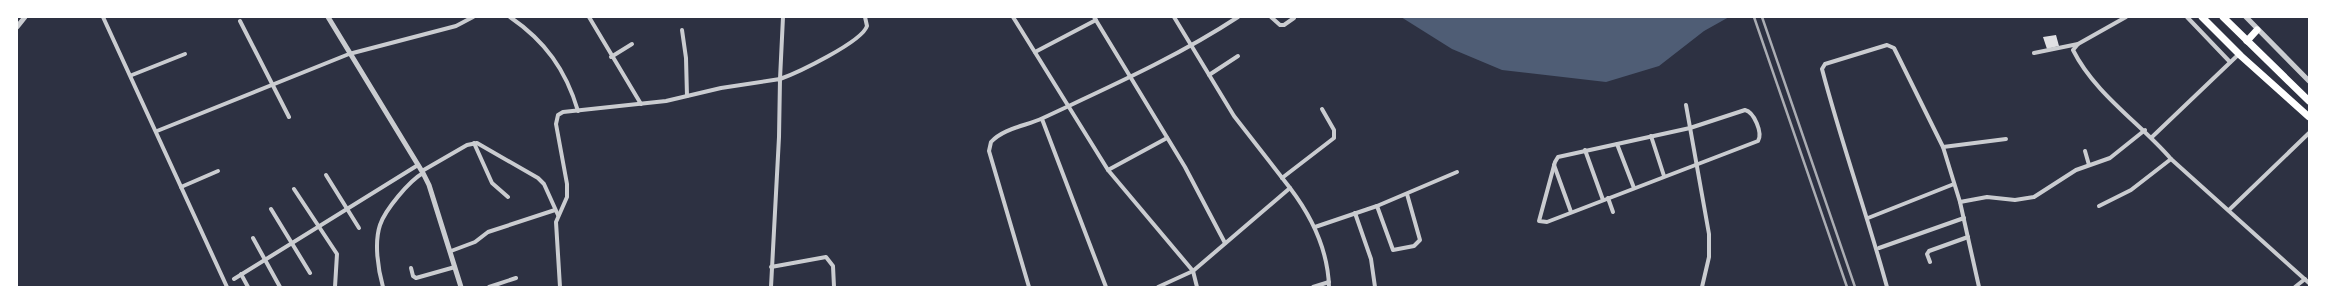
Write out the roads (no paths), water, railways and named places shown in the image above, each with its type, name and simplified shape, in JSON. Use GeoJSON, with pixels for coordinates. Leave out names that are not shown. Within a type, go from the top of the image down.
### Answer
{"type":"FeatureCollection","features":[{"type":"Feature","properties":{"kind":"highway"},"geometry":{"type":"LineString","coordinates":[[2202,17],[2239,54],[2309,117]]}},
{"type":"Feature","properties":{"kind":"highway"},"geometry":{"type":"LineString","coordinates":[[2223,17],[2307,97]]}},
{"type":"Feature","properties":{"kind":"highway"},"geometry":{"type":"LineString","coordinates":[[2247,41],[2257,30]]}},
{"type":"Feature","properties":{"kind":"street"},"geometry":{"type":"LineString","coordinates":[[17,27],[25,17]]}},
{"type":"Feature","properties":{"kind":"street"},"geometry":{"type":"LineString","coordinates":[[103,17],[132,76],[180,187],[227,287]]}},
{"type":"Feature","properties":{"kind":"street"},"geometry":{"type":"LineString","coordinates":[[328,17],[349,54],[422,172],[451,251],[461,287]]}},
{"type":"Feature","properties":{"kind":"street"},"geometry":{"type":"LineString","coordinates":[[157,131],[273,86],[349,54],[456,26],[473,17]]}},
{"type":"Feature","properties":{"kind":"street"},"geometry":{"type":"LineString","coordinates":[[510,17],[540,41],[553,56],[570,85],[578,111]]}},
{"type":"Feature","properties":{"kind":"street"},"geometry":{"type":"LineString","coordinates":[[589,17],[611,57],[641,104]]}},
{"type":"Feature","properties":{"kind":"street"},"geometry":{"type":"LineString","coordinates":[[771,287],[784,17]]}},
{"type":"Feature","properties":{"kind":"street"},"geometry":{"type":"LineString","coordinates":[[560,287],[556,230],[558,215],[565,204],[567,184],[556,119],[563,112],[641,104],[780,79],[805,70],[861,36],[868,26],[865,17]]}},
{"type":"Feature","properties":{"kind":"street"},"geometry":{"type":"LineString","coordinates":[[1013,17],[1108,170],[1193,271],[1198,287]]}},
{"type":"Feature","properties":{"kind":"street"},"geometry":{"type":"LineString","coordinates":[[1174,17],[1190,46],[1234,116],[1290,188],[1315,227],[1330,272],[1329,287]]}},
{"type":"Feature","properties":{"kind":"street"},"geometry":{"type":"LineString","coordinates":[[1029,287],[989,151],[991,142],[998,136],[1068,106],[1190,46],[1238,17]]}},
{"type":"Feature","properties":{"kind":"street"},"geometry":{"type":"LineString","coordinates":[[1271,17],[1280,25],[1284,25],[1294,18]]}},
{"type":"Feature","properties":{"kind":"street"},"geometry":{"type":"LineString","coordinates":[[2034,53],[2078,44],[2126,17]]}},
{"type":"Feature","properties":{"kind":"street"},"geometry":{"type":"LineString","coordinates":[[2187,17],[2230,62]]}},
{"type":"Feature","properties":{"kind":"street"},"geometry":{"type":"LineString","coordinates":[[2246,17],[2257,30],[2309,80]]}},
{"type":"Feature","properties":{"kind":"street"},"geometry":{"type":"LineString","coordinates":[[1034,52],[1095,18],[1167,138],[1224,243]]}},
{"type":"Feature","properties":{"kind":"street"},"geometry":{"type":"LineString","coordinates":[[240,21],[290,118]]}},
{"type":"Feature","properties":{"kind":"street"},"geometry":{"type":"LineString","coordinates":[[682,30],[686,58],[687,96]]}},
{"type":"Feature","properties":{"kind":"street"},"geometry":{"type":"LineString","coordinates":[[611,57],[632,44]]}},
{"type":"Feature","properties":{"kind":"street"},"geometry":{"type":"LineString","coordinates":[[2078,44],[2074,50],[2086,70],[2102,90],[2145,130],[2171,158],[2309,283]]}},
{"type":"Feature","properties":{"kind":"street"},"geometry":{"type":"LineString","coordinates":[[1887,287],[1868,218],[1836,122],[1822,69],[1825,64],[1887,45],[1890,46],[1898,56],[1943,147],[1960,202],[1979,287]]}},
{"type":"Feature","properties":{"kind":"street"},"geometry":{"type":"LineString","coordinates":[[132,76],[185,54]]}},
{"type":"Feature","properties":{"kind":"street"},"geometry":{"type":"LineString","coordinates":[[2152,137],[2239,54]]}},
{"type":"Feature","properties":{"kind":"street"},"geometry":{"type":"LineString","coordinates":[[1209,75],[1238,56]]}},
{"type":"Feature","properties":{"kind":"street"},"geometry":{"type":"LineString","coordinates":[[1686,105],[1700,184],[1707,212],[1709,256],[1702,287]]}},
{"type":"Feature","properties":{"kind":"street"},"geometry":{"type":"LineString","coordinates":[[1282,178],[1334,138],[1334,130],[1322,109]]}},
{"type":"Feature","properties":{"kind":"street"},"geometry":{"type":"LineString","coordinates":[[1745,110],[1754,116],[1760,136],[1758,141],[1696,163],[1547,222],[1539,221],[1554,164],[1561,156],[1690,128],[1745,110]]}},
{"type":"Feature","properties":{"kind":"street"},"geometry":{"type":"LineString","coordinates":[[1042,118],[1106,287]]}},
{"type":"Feature","properties":{"kind":"street"},"geometry":{"type":"LineString","coordinates":[[1960,202],[1987,197],[2020,200],[2034,197],[2065,175],[2110,158],[2145,130]]}},
{"type":"Feature","properties":{"kind":"street"},"geometry":{"type":"LineString","coordinates":[[2229,210],[2309,132]]}},
{"type":"Feature","properties":{"kind":"street"},"geometry":{"type":"LineString","coordinates":[[1650,136],[1664,176]]}},
{"type":"Feature","properties":{"kind":"street"},"geometry":{"type":"LineString","coordinates":[[1108,170],[1167,138]]}},
{"type":"Feature","properties":{"kind":"street"},"geometry":{"type":"LineString","coordinates":[[1943,147],[2006,139]]}},
{"type":"Feature","properties":{"kind":"street"},"geometry":{"type":"LineString","coordinates":[[474,142],[538,178],[544,184],[558,215]]}},
{"type":"Feature","properties":{"kind":"street"},"geometry":{"type":"LineString","coordinates":[[384,287],[379,267],[377,242],[380,225],[405,187],[422,172],[474,142]]}},
{"type":"Feature","properties":{"kind":"street"},"geometry":{"type":"LineString","coordinates":[[474,142],[492,183],[508,197]]}},
{"type":"Feature","properties":{"kind":"street"},"geometry":{"type":"LineString","coordinates":[[1617,144],[1634,188]]}},
{"type":"Feature","properties":{"kind":"street"},"geometry":{"type":"LineString","coordinates":[[1585,150],[1605,199],[1613,212]]}},
{"type":"Feature","properties":{"kind":"street"},"geometry":{"type":"LineString","coordinates":[[2085,150],[2089,165]]}},
{"type":"Feature","properties":{"kind":"street"},"geometry":{"type":"LineString","coordinates":[[2099,206],[2130,190],[2171,158]]}},
{"type":"Feature","properties":{"kind":"street"},"geometry":{"type":"LineString","coordinates":[[1554,164],[1571,212]]}},
{"type":"Feature","properties":{"kind":"street"},"geometry":{"type":"LineString","coordinates":[[234,278],[418,165]]}},
{"type":"Feature","properties":{"kind":"street"},"geometry":{"type":"LineString","coordinates":[[180,187],[218,171]]}},
{"type":"Feature","properties":{"kind":"street"},"geometry":{"type":"LineString","coordinates":[[1315,227],[1377,206],[1457,172]]}},
{"type":"Feature","properties":{"kind":"street"},"geometry":{"type":"LineString","coordinates":[[326,175],[360,228]]}},
{"type":"Feature","properties":{"kind":"street"},"geometry":{"type":"LineString","coordinates":[[1868,218],[1954,184]]}},
{"type":"Feature","properties":{"kind":"street"},"geometry":{"type":"LineString","coordinates":[[1158,287],[1193,271],[1290,188]]}},
{"type":"Feature","properties":{"kind":"street"},"geometry":{"type":"LineString","coordinates":[[294,189],[319,225],[338,258],[335,287]]}},
{"type":"Feature","properties":{"kind":"street"},"geometry":{"type":"LineString","coordinates":[[1377,206],[1393,250],[1414,246],[1420,240],[1407,194]]}},
{"type":"Feature","properties":{"kind":"street"},"geometry":{"type":"LineString","coordinates":[[271,209],[293,242],[310,273]]}},
{"type":"Feature","properties":{"kind":"street"},"geometry":{"type":"LineString","coordinates":[[451,251],[472,244],[488,232],[555,210]]}},
{"type":"Feature","properties":{"kind":"street"},"geometry":{"type":"LineString","coordinates":[[1355,213],[1371,259],[1375,287]]}},
{"type":"Feature","properties":{"kind":"street"},"geometry":{"type":"LineString","coordinates":[[1879,248],[1964,218]]}},
{"type":"Feature","properties":{"kind":"street"},"geometry":{"type":"LineString","coordinates":[[1930,262],[1927,254],[1929,251],[1968,237]]}},
{"type":"Feature","properties":{"kind":"street"},"geometry":{"type":"LineString","coordinates":[[253,238],[280,287]]}},
{"type":"Feature","properties":{"kind":"street"},"geometry":{"type":"LineString","coordinates":[[771,267],[826,256],[832,263],[834,287]]}},
{"type":"Feature","properties":{"kind":"street"},"geometry":{"type":"LineString","coordinates":[[411,268],[413,276],[416,278],[455,267]]}},
{"type":"Feature","properties":{"kind":"street"},"geometry":{"type":"LineString","coordinates":[[241,274],[248,287]]}},
{"type":"Feature","properties":{"kind":"street"},"geometry":{"type":"LineString","coordinates":[[489,287],[516,278]]}},
{"type":"Feature","properties":{"kind":"street"},"geometry":{"type":"LineString","coordinates":[[2295,287],[2305,279]]}},
{"type":"Feature","properties":{"kind":"street"},"geometry":{"type":"LineString","coordinates":[[1313,287],[1329,282]]}},
{"type":"Feature","properties":{"kind":"water"},"geometry":{"type":"Polygon","coordinates":[[[1401,17],[1729,17],[1704,31],[1659,66],[1606,82],[1502,70],[1452,49],[1401,17]]]}},
{"type":"Feature","properties":{"kind":"railway"},"geometry":{"type":"LineString","coordinates":[[1754,17],[1847,287]]}},
{"type":"Feature","properties":{"kind":"railway"},"geometry":{"type":"LineString","coordinates":[[1762,17],[1855,287]]}}]}
